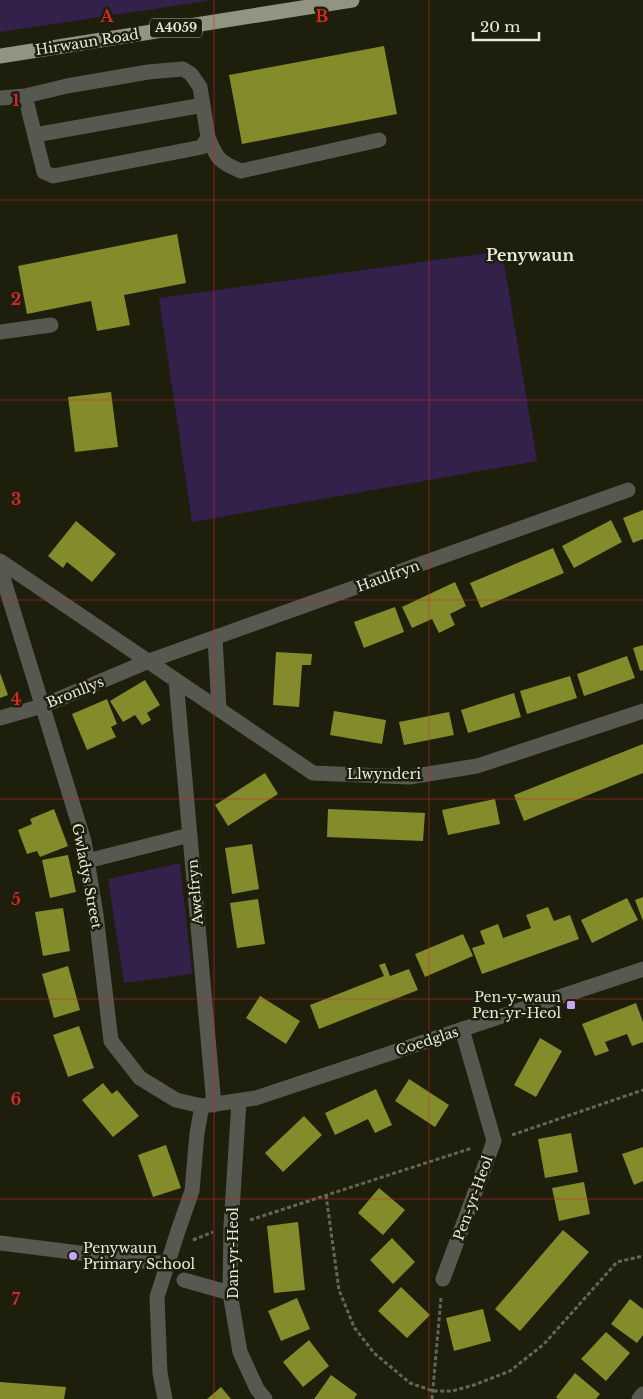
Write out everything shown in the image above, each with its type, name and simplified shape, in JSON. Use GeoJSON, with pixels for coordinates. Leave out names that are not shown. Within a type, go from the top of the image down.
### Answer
{"type":"FeatureCollection","features":[{"type":"Feature","properties":{"kind":"main road","name":"Hirwaun Road"},"geometry":{"type":"LineString","coordinates":[[0,56],[352,0]]}},
{"type":"Feature","properties":{"kind":"street"},"geometry":{"type":"LineString","coordinates":[[0,98],[25,96],[66,86],[148,72],[183,69],[191,74],[200,87],[208,137],[215,154],[225,164],[241,171],[379,140]]}},
{"type":"Feature","properties":{"kind":"street"},"geometry":{"type":"LineString","coordinates":[[25,96],[44,172],[53,176],[202,147],[208,137]]}},
{"type":"Feature","properties":{"kind":"street"},"geometry":{"type":"LineString","coordinates":[[34,134],[203,105]]}},
{"type":"Feature","properties":{"kind":"street"},"geometry":{"type":"LineString","coordinates":[[0,332],[51,325]]}},
{"type":"Feature","properties":{"kind":"street","name":"Haulfryn"},"geometry":{"type":"LineString","coordinates":[[149,662],[628,490]]}},
{"type":"Feature","properties":{"kind":"street","name":"Llwynderi"},"geometry":{"type":"LineString","coordinates":[[0,561],[313,773],[409,777],[477,766],[643,711]]}},
{"type":"Feature","properties":{"kind":"street","name":"Gwladys Street"},"geometry":{"type":"LineString","coordinates":[[0,568],[4,599],[42,706],[84,841],[96,915],[111,1041],[140,1078],[176,1100],[208,1105],[238,1101]]}},
{"type":"Feature","properties":{"kind":"street"},"geometry":{"type":"LineString","coordinates":[[216,638],[219,709]]}},
{"type":"Feature","properties":{"kind":"street","name":"Bronllys"},"geometry":{"type":"LineString","coordinates":[[0,718],[42,706],[149,662]]}},
{"type":"Feature","properties":{"kind":"street","name":"Awelfryn"},"geometry":{"type":"LineString","coordinates":[[166,1399],[160,1374],[157,1297],[192,1191],[197,1133],[208,1105],[190,835],[176,680]]}},
{"type":"Feature","properties":{"kind":"street"},"geometry":{"type":"LineString","coordinates":[[87,861],[190,835]]}},
{"type":"Feature","properties":{"kind":"street","name":"Coedglas"},"geometry":{"type":"LineString","coordinates":[[238,1101],[256,1098],[643,969]]}},
{"type":"Feature","properties":{"kind":"street","name":"Pen-yr-Heol"},"geometry":{"type":"LineString","coordinates":[[443,1280],[494,1141],[462,1029]]}},
{"type":"Feature","properties":{"kind":"street","name":"Dan-yr-Heol"},"geometry":{"type":"LineString","coordinates":[[238,1101],[230,1293],[240,1352],[257,1389],[265,1399]]}},
{"type":"Feature","properties":{"kind":"street"},"geometry":{"type":"LineString","coordinates":[[0,1243],[167,1264]]}},
{"type":"Feature","properties":{"kind":"street"},"geometry":{"type":"LineString","coordinates":[[184,1280],[230,1293]]}},
{"type":"Feature","properties":{"kind":"street"},"geometry":{"type":"LineString","coordinates":[[639,1399],[643,1394]]}},
{"type":"Feature","properties":{"kind":"path"},"geometry":{"type":"LineString","coordinates":[[191,1241],[643,1090]]}},
{"type":"Feature","properties":{"kind":"path"},"geometry":{"type":"LineString","coordinates":[[326,1195],[339,1290],[354,1327],[374,1353],[403,1377],[410,1382],[433,1391],[452,1391],[510,1371],[544,1344],[617,1262],[643,1256]]}},
{"type":"Feature","properties":{"kind":"path"},"geometry":{"type":"LineString","coordinates":[[432,1399],[443,1280]]}},
{"type":"Feature","properties":{"kind":"shaded area"},"geometry":{"type":"Polygon","coordinates":[[[0,0],[213,0],[0,32],[0,0]]]}},
{"type":"Feature","properties":{"kind":"shaded area"},"geometry":{"type":"Polygon","coordinates":[[[502,251],[537,461],[192,522],[159,298],[502,251]]]}},
{"type":"Feature","properties":{"kind":"shaded area"},"geometry":{"type":"Polygon","coordinates":[[[180,863],[192,974],[124,983],[108,879],[180,863]]]}},
{"type":"Feature","properties":{"kind":"building"},"geometry":{"type":"Polygon","coordinates":[[[384,46],[397,114],[242,144],[229,75],[384,46]]]}},
{"type":"Feature","properties":{"kind":"building"},"geometry":{"type":"Polygon","coordinates":[[[177,234],[186,283],[124,295],[130,325],[97,331],[91,301],[27,314],[18,266],[177,234]]]}},
{"type":"Feature","properties":{"kind":"building"},"geometry":{"type":"Polygon","coordinates":[[[111,392],[118,447],[75,452],[68,397],[111,392]]]}},
{"type":"Feature","properties":{"kind":"building"},"geometry":{"type":"Polygon","coordinates":[[[643,510],[643,539],[633,543],[623,518],[643,510]]]}},
{"type":"Feature","properties":{"kind":"building"},"geometry":{"type":"Polygon","coordinates":[[[611,520],[622,542],[574,568],[562,546],[611,520]]]}},
{"type":"Feature","properties":{"kind":"building"},"geometry":{"type":"Polygon","coordinates":[[[76,521],[116,554],[92,582],[67,562],[63,568],[48,556],[76,521]]]}},
{"type":"Feature","properties":{"kind":"building"},"geometry":{"type":"Polygon","coordinates":[[[553,548],[564,573],[481,608],[470,583],[553,548]]]}},
{"type":"Feature","properties":{"kind":"building"},"geometry":{"type":"Polygon","coordinates":[[[455,582],[466,606],[450,614],[455,625],[439,633],[432,619],[412,628],[402,607],[455,582]]]}},
{"type":"Feature","properties":{"kind":"building"},"geometry":{"type":"Polygon","coordinates":[[[395,607],[404,632],[364,648],[354,622],[395,607]]]}},
{"type":"Feature","properties":{"kind":"building"},"geometry":{"type":"Polygon","coordinates":[[[643,645],[643,670],[640,671],[633,648],[643,645]]]}},
{"type":"Feature","properties":{"kind":"building"},"geometry":{"type":"Polygon","coordinates":[[[276,652],[312,654],[311,665],[302,665],[299,707],[273,705],[276,652]]]}},
{"type":"Feature","properties":{"kind":"building"},"geometry":{"type":"Polygon","coordinates":[[[627,656],[635,678],[584,696],[577,674],[627,656]]]}},
{"type":"Feature","properties":{"kind":"building"},"geometry":{"type":"Polygon","coordinates":[[[0,673],[8,695],[0,698],[0,673]]]}},
{"type":"Feature","properties":{"kind":"building"},"geometry":{"type":"Polygon","coordinates":[[[570,676],[577,698],[527,714],[520,691],[570,676]]]}},
{"type":"Feature","properties":{"kind":"building"},"geometry":{"type":"Polygon","coordinates":[[[145,680],[160,705],[147,713],[151,720],[142,725],[135,715],[123,722],[110,701],[145,680]]]}},
{"type":"Feature","properties":{"kind":"building"},"geometry":{"type":"Polygon","coordinates":[[[514,693],[521,717],[468,733],[461,710],[514,693]]]}},
{"type":"Feature","properties":{"kind":"building"},"geometry":{"type":"Polygon","coordinates":[[[107,699],[117,724],[111,727],[116,737],[87,750],[72,714],[107,699]]]}},
{"type":"Feature","properties":{"kind":"building"},"geometry":{"type":"Polygon","coordinates":[[[334,711],[386,720],[382,744],[330,735],[334,711]]]}},
{"type":"Feature","properties":{"kind":"building"},"geometry":{"type":"Polygon","coordinates":[[[449,712],[454,735],[404,745],[399,722],[449,712]]]}},
{"type":"Feature","properties":{"kind":"building"},"geometry":{"type":"Polygon","coordinates":[[[643,744],[643,773],[524,821],[514,795],[643,744]]]}},
{"type":"Feature","properties":{"kind":"building"},"geometry":{"type":"Polygon","coordinates":[[[265,773],[278,794],[228,826],[215,805],[265,773]]]}},
{"type":"Feature","properties":{"kind":"building"},"geometry":{"type":"Polygon","coordinates":[[[495,799],[500,824],[448,835],[442,810],[495,799]]]}},
{"type":"Feature","properties":{"kind":"building"},"geometry":{"type":"Polygon","coordinates":[[[54,809],[68,846],[40,857],[37,851],[27,854],[18,830],[32,824],[30,819],[54,809]]]}},
{"type":"Feature","properties":{"kind":"building"},"geometry":{"type":"Polygon","coordinates":[[[328,809],[425,813],[423,841],[327,837],[328,809]]]}},
{"type":"Feature","properties":{"kind":"building"},"geometry":{"type":"Polygon","coordinates":[[[252,844],[259,889],[232,894],[225,848],[252,844]]]}},
{"type":"Feature","properties":{"kind":"building"},"geometry":{"type":"Polygon","coordinates":[[[68,855],[76,892],[50,898],[42,860],[68,855]]]}},
{"type":"Feature","properties":{"kind":"building"},"geometry":{"type":"Polygon","coordinates":[[[643,897],[643,921],[635,900],[643,897]]]}},
{"type":"Feature","properties":{"kind":"building"},"geometry":{"type":"Polygon","coordinates":[[[627,898],[638,920],[592,943],[581,920],[627,898]]]}},
{"type":"Feature","properties":{"kind":"building"},"geometry":{"type":"Polygon","coordinates":[[[258,899],[265,944],[237,948],[230,903],[258,899]]]}},
{"type":"Feature","properties":{"kind":"building"},"geometry":{"type":"Polygon","coordinates":[[[548,907],[554,921],[570,915],[579,939],[482,974],[472,948],[485,944],[480,931],[498,924],[503,938],[531,928],[526,915],[548,907]]]}},
{"type":"Feature","properties":{"kind":"building"},"geometry":{"type":"Polygon","coordinates":[[[63,908],[70,951],[43,956],[35,912],[63,908]]]}},
{"type":"Feature","properties":{"kind":"building"},"geometry":{"type":"Polygon","coordinates":[[[463,934],[473,956],[425,977],[415,954],[463,934]]]}},
{"type":"Feature","properties":{"kind":"building"},"geometry":{"type":"Polygon","coordinates":[[[385,963],[390,976],[409,969],[418,990],[319,1029],[310,1005],[384,976],[379,965],[385,963]]]}},
{"type":"Feature","properties":{"kind":"building"},"geometry":{"type":"Polygon","coordinates":[[[68,966],[80,1010],[54,1018],[42,974],[68,966]]]}},
{"type":"Feature","properties":{"kind":"building"},"geometry":{"type":"Polygon","coordinates":[[[260,996],[300,1021],[286,1044],[246,1018],[260,996]]]}},
{"type":"Feature","properties":{"kind":"building"},"geometry":{"type":"Polygon","coordinates":[[[636,1003],[643,1022],[643,1042],[632,1046],[627,1034],[605,1042],[609,1051],[595,1056],[582,1024],[636,1003]]]}},
{"type":"Feature","properties":{"kind":"building"},"geometry":{"type":"Polygon","coordinates":[[[79,1026],[94,1068],[68,1077],[53,1035],[79,1026]]]}},
{"type":"Feature","properties":{"kind":"building"},"geometry":{"type":"Polygon","coordinates":[[[540,1038],[562,1051],[536,1097],[514,1085],[540,1038]]]}},
{"type":"Feature","properties":{"kind":"building"},"geometry":{"type":"Polygon","coordinates":[[[409,1079],[449,1105],[435,1127],[395,1101],[409,1079]]]}},
{"type":"Feature","properties":{"kind":"building"},"geometry":{"type":"Polygon","coordinates":[[[103,1083],[112,1094],[117,1090],[139,1116],[113,1137],[82,1100],[103,1083]]]}},
{"type":"Feature","properties":{"kind":"building"},"geometry":{"type":"Polygon","coordinates":[[[376,1089],[392,1125],[375,1133],[368,1119],[335,1135],[325,1113],[376,1089]]]}},
{"type":"Feature","properties":{"kind":"building"},"geometry":{"type":"Polygon","coordinates":[[[304,1116],[322,1135],[283,1172],[265,1153],[304,1116]]]}},
{"type":"Feature","properties":{"kind":"building"},"geometry":{"type":"Polygon","coordinates":[[[571,1133],[578,1172],[545,1178],[538,1139],[571,1133]]]}},
{"type":"Feature","properties":{"kind":"building"},"geometry":{"type":"Polygon","coordinates":[[[166,1145],[181,1188],[153,1197],[138,1155],[166,1145]]]}},
{"type":"Feature","properties":{"kind":"building"},"geometry":{"type":"Polygon","coordinates":[[[643,1147],[643,1181],[634,1185],[622,1154],[643,1147]]]}},
{"type":"Feature","properties":{"kind":"building"},"geometry":{"type":"Polygon","coordinates":[[[584,1182],[590,1214],[559,1221],[552,1188],[584,1182]]]}},
{"type":"Feature","properties":{"kind":"building"},"geometry":{"type":"Polygon","coordinates":[[[379,1188],[405,1210],[383,1235],[358,1213],[379,1188]]]}},
{"type":"Feature","properties":{"kind":"building"},"geometry":{"type":"Polygon","coordinates":[[[298,1222],[305,1290],[274,1293],[267,1226],[298,1222]]]}},
{"type":"Feature","properties":{"kind":"building"},"geometry":{"type":"Polygon","coordinates":[[[563,1230],[589,1252],[520,1331],[495,1309],[563,1230]]]}},
{"type":"Feature","properties":{"kind":"building"},"geometry":{"type":"Polygon","coordinates":[[[392,1238],[415,1262],[393,1284],[370,1260],[392,1238]]]}},
{"type":"Feature","properties":{"kind":"building"},"geometry":{"type":"Polygon","coordinates":[[[401,1287],[430,1315],[407,1338],[378,1311],[401,1287]]]}},
{"type":"Feature","properties":{"kind":"building"},"geometry":{"type":"Polygon","coordinates":[[[297,1298],[310,1329],[281,1341],[268,1311],[297,1298]]]}},
{"type":"Feature","properties":{"kind":"building"},"geometry":{"type":"Polygon","coordinates":[[[630,1299],[643,1309],[643,1335],[637,1343],[611,1324],[630,1299]]]}},
{"type":"Feature","properties":{"kind":"building"},"geometry":{"type":"Polygon","coordinates":[[[483,1309],[491,1341],[454,1351],[446,1318],[483,1309]]]}},
{"type":"Feature","properties":{"kind":"building"},"geometry":{"type":"Polygon","coordinates":[[[606,1332],[630,1353],[606,1381],[581,1359],[606,1332]]]}},
{"type":"Feature","properties":{"kind":"building"},"geometry":{"type":"Polygon","coordinates":[[[309,1340],[329,1366],[303,1387],[283,1362],[309,1340]]]}},
{"type":"Feature","properties":{"kind":"building"},"geometry":{"type":"Polygon","coordinates":[[[575,1373],[600,1394],[596,1399],[558,1399],[556,1397],[575,1373]]]}},
{"type":"Feature","properties":{"kind":"building"},"geometry":{"type":"Polygon","coordinates":[[[331,1375],[357,1394],[354,1399],[314,1399],[331,1375]]]}},
{"type":"Feature","properties":{"kind":"building"},"geometry":{"type":"Polygon","coordinates":[[[0,1382],[66,1387],[64,1399],[0,1399],[0,1382]]]}},
{"type":"Feature","properties":{"kind":"building"},"geometry":{"type":"Polygon","coordinates":[[[221,1387],[231,1399],[207,1399],[221,1387]]]}},
{"type":"Feature","properties":{"kind":"place","name":"Pen-y-waun Pen-yr-Heol"},"geometry":{"type":"Point","coordinates":[571,1005]}},
{"type":"Feature","properties":{"kind":"place","name":"Penywaun Primary School"},"geometry":{"type":"Point","coordinates":[73,1256]}},
{"type":"Feature","properties":{"kind":"district","name":"Penywaun"},"geometry":{"type":"Point","coordinates":[530,255]}}]}
